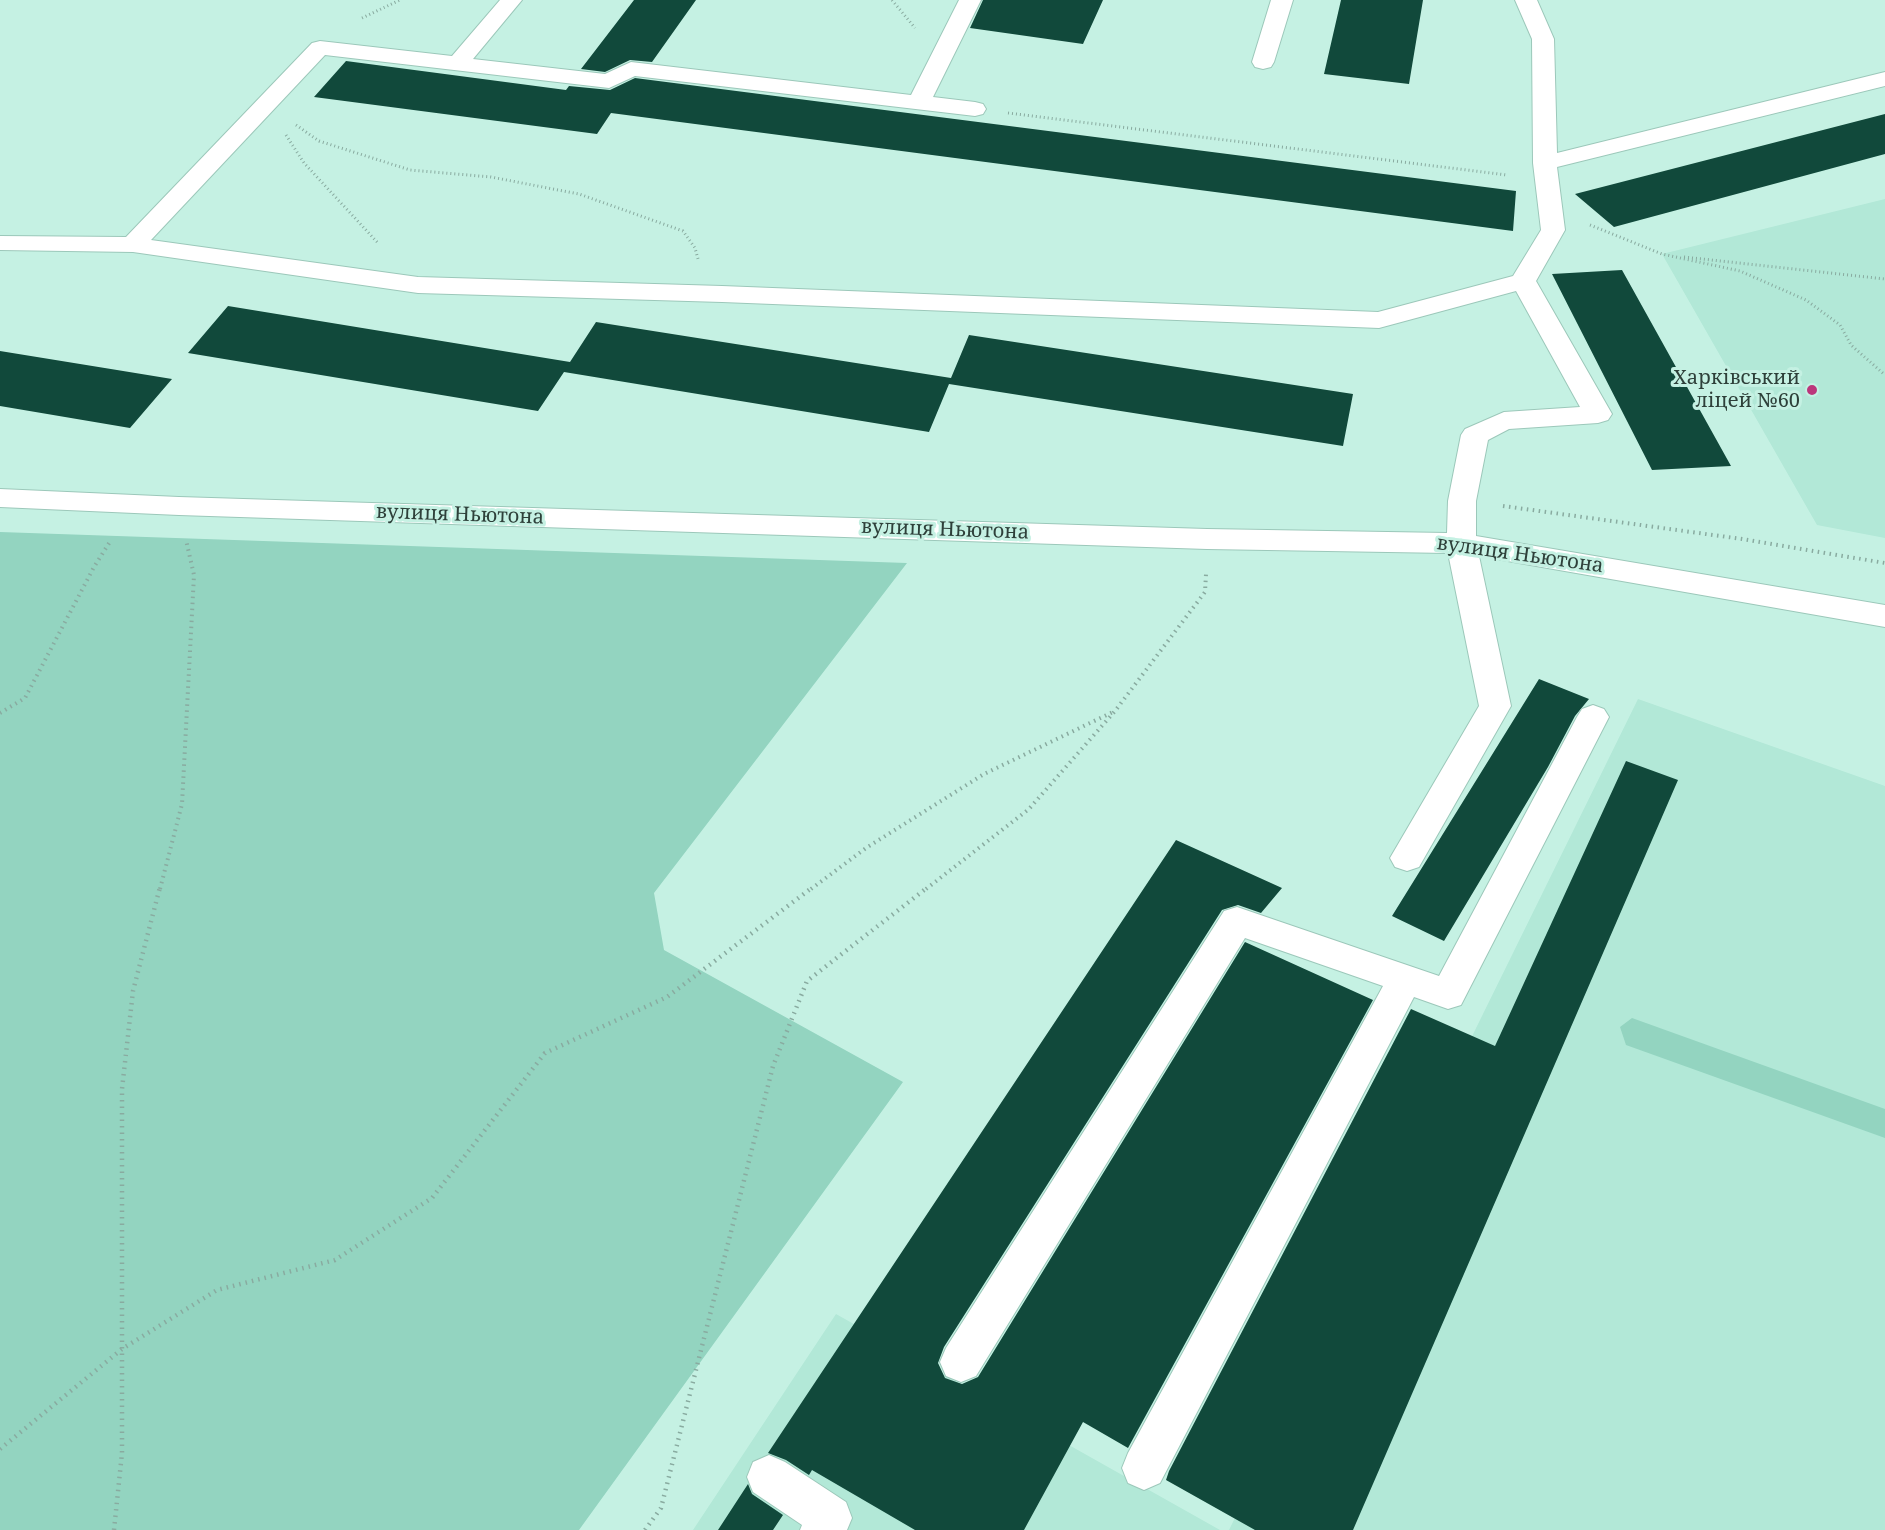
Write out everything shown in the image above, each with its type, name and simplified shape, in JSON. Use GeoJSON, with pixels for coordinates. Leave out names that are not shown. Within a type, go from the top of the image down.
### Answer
{"type":"FeatureCollection","features":[{"type":"Feature","properties":{"kind":"street"},"geometry":{"type":"LineString","coordinates":[[458,63],[512,0]]}},
{"type":"Feature","properties":{"kind":"street"},"geometry":{"type":"LineString","coordinates":[[919,102],[970,0]]}},
{"type":"Feature","properties":{"kind":"street"},"geometry":{"type":"LineString","coordinates":[[1263,62],[1282,0]]}},
{"type":"Feature","properties":{"kind":"street"},"geometry":{"type":"LineString","coordinates":[[0,243],[133,245],[418,285],[722,294],[1379,320],[1523,281],[1552,230],[1545,171],[1543,39],[1527,0]]}},
{"type":"Feature","properties":{"kind":"street"},"geometry":{"type":"LineString","coordinates":[[133,245],[320,48],[609,81],[631,69],[975,109]]}},
{"type":"Feature","properties":{"kind":"street"},"geometry":{"type":"LineString","coordinates":[[1545,171],[1885,79]]}},
{"type":"Feature","properties":{"kind":"street"},"geometry":{"type":"LineString","coordinates":[[1407,858],[1495,706],[1461,543],[1462,501],[1474,435],[1504,421],[1598,414],[1523,281]]}},
{"type":"Feature","properties":{"kind":"street","name":"вулиця Ньютона"},"geometry":{"type":"LineString","coordinates":[[0,498],[179,506],[1207,539],[1461,543],[1885,616]]}},
{"type":"Feature","properties":{"kind":"street"},"geometry":{"type":"LineString","coordinates":[[961,1362],[1237,921],[1448,994],[1593,717]]}},
{"type":"Feature","properties":{"kind":"street"},"geometry":{"type":"LineString","coordinates":[[1144,1468],[1405,980]]}},
{"type":"Feature","properties":{"kind":"street"},"geometry":{"type":"LineString","coordinates":[[769,1477],[833,1526]]}},
{"type":"Feature","properties":{"kind":"path"},"geometry":{"type":"LineString","coordinates":[[266,104],[304,163],[418,285]]}},
{"type":"Feature","properties":{"kind":"path"},"geometry":{"type":"LineString","coordinates":[[266,104],[319,141],[347,152],[410,170],[491,177],[579,194],[683,231],[695,248],[703,281],[722,294]]}},
{"type":"Feature","properties":{"kind":"path"},"geometry":{"type":"LineString","coordinates":[[975,109],[1545,171]]}},
{"type":"Feature","properties":{"kind":"path"},"geometry":{"type":"LineString","coordinates":[[1550,209],[1662,254],[1740,271],[1806,300],[1840,325],[1851,345],[1885,375]]}},
{"type":"Feature","properties":{"kind":"path"},"geometry":{"type":"LineString","coordinates":[[1662,254],[1885,279]]}},
{"type":"Feature","properties":{"kind":"path"},"geometry":{"type":"LineString","coordinates":[[1462,501],[1742,539],[1885,563]]}},
{"type":"Feature","properties":{"kind":"path"},"geometry":{"type":"LineString","coordinates":[[0,713],[25,698],[94,567],[134,504]]}},
{"type":"Feature","properties":{"kind":"path"},"geometry":{"type":"LineString","coordinates":[[114,1530],[122,1453],[122,1089],[133,991],[182,804],[194,575],[179,506]]}},
{"type":"Feature","properties":{"kind":"path"},"geometry":{"type":"LineString","coordinates":[[645,1530],[661,1508],[773,1066],[807,981],[1029,808],[1115,711],[1205,592],[1207,539]]}},
{"type":"Feature","properties":{"kind":"path"},"geometry":{"type":"LineString","coordinates":[[0,1449],[122,1349],[217,1290],[335,1260],[432,1198],[545,1053],[667,997],[866,848],[984,774],[1115,711]]}},
{"type":"Feature","properties":{"kind":"shaded area","name":"Харківський ліцей №60"},"geometry":{"type":"Polygon","coordinates":[[[1885,199],[1885,538],[1817,525],[1662,254],[1885,199]]]}},
{"type":"Feature","properties":{"kind":"shaded area"},"geometry":{"type":"Polygon","coordinates":[[[0,532],[907,563],[654,893],[664,950],[903,1082],[579,1530],[0,1530],[0,532]]]}},
{"type":"Feature","properties":{"kind":"shaded area"},"geometry":{"type":"Polygon","coordinates":[[[1638,699],[1885,786],[1885,1530],[1229,1530],[1638,699]]]}},
{"type":"Feature","properties":{"kind":"shaded area"},"geometry":{"type":"Polygon","coordinates":[[[1632,1018],[1885,1109],[1885,1138],[1626,1045],[1620,1027],[1632,1018]]]}},
{"type":"Feature","properties":{"kind":"shaded area"},"geometry":{"type":"Polygon","coordinates":[[[836,1314],[1220,1530],[693,1530],[836,1314]]]}},
{"type":"Feature","properties":{"kind":"building"},"geometry":{"type":"Polygon","coordinates":[[[634,0],[696,0],[652,62],[630,60],[605,72],[581,69],[634,0]]]}},
{"type":"Feature","properties":{"kind":"building"},"geometry":{"type":"Polygon","coordinates":[[[983,0],[1103,0],[1083,44],[970,28],[983,0]]]}},
{"type":"Feature","properties":{"kind":"building"},"geometry":{"type":"Polygon","coordinates":[[[1341,0],[1423,0],[1409,84],[1324,74],[1341,0]]]}},
{"type":"Feature","properties":{"kind":"building"},"geometry":{"type":"Polygon","coordinates":[[[346,61],[566,90],[569,86],[610,90],[635,78],[1516,191],[1513,231],[611,113],[597,134],[314,97],[346,61]]]}},
{"type":"Feature","properties":{"kind":"building"},"geometry":{"type":"Polygon","coordinates":[[[1885,114],[1885,154],[1614,227],[1575,194],[1885,114]]]}},
{"type":"Feature","properties":{"kind":"building"},"geometry":{"type":"Polygon","coordinates":[[[1622,270],[1731,466],[1652,470],[1552,274],[1622,270]]]}},
{"type":"Feature","properties":{"kind":"building"},"geometry":{"type":"Polygon","coordinates":[[[228,306],[570,362],[596,322],[951,378],[969,335],[1353,394],[1343,446],[949,384],[929,432],[564,372],[538,411],[188,353],[228,306]]]}},
{"type":"Feature","properties":{"kind":"building"},"geometry":{"type":"Polygon","coordinates":[[[0,351],[172,379],[130,428],[0,406],[0,351]]]}},
{"type":"Feature","properties":{"kind":"building"},"geometry":{"type":"Polygon","coordinates":[[[1539,679],[1589,699],[1575,716],[1548,767],[1444,941],[1392,916],[1539,679]]]}},
{"type":"Feature","properties":{"kind":"building"},"geometry":{"type":"Polygon","coordinates":[[[1626,761],[1678,780],[1353,1530],[1255,1530],[1166,1480],[1169,1471],[1411,1009],[1495,1046],[1626,761]]]}},
{"type":"Feature","properties":{"kind":"building"},"geometry":{"type":"Polygon","coordinates":[[[1176,840],[1282,888],[1261,913],[1238,905],[1222,910],[944,1347],[938,1363],[945,1378],[962,1384],[978,1377],[1245,942],[1373,1000],[1128,1448],[1083,1422],[1024,1530],[915,1530],[812,1470],[809,1475],[786,1460],[768,1453],[1176,840]]]}},
{"type":"Feature","properties":{"kind":"building"},"geometry":{"type":"Polygon","coordinates":[[[748,1484],[752,1494],[783,1515],[773,1530],[718,1530],[748,1484]]]}},
{"type":"Feature","properties":{"kind":"place","name":"Харківський ліцей №60"},"geometry":{"type":"Point","coordinates":[1812,390]}}]}
